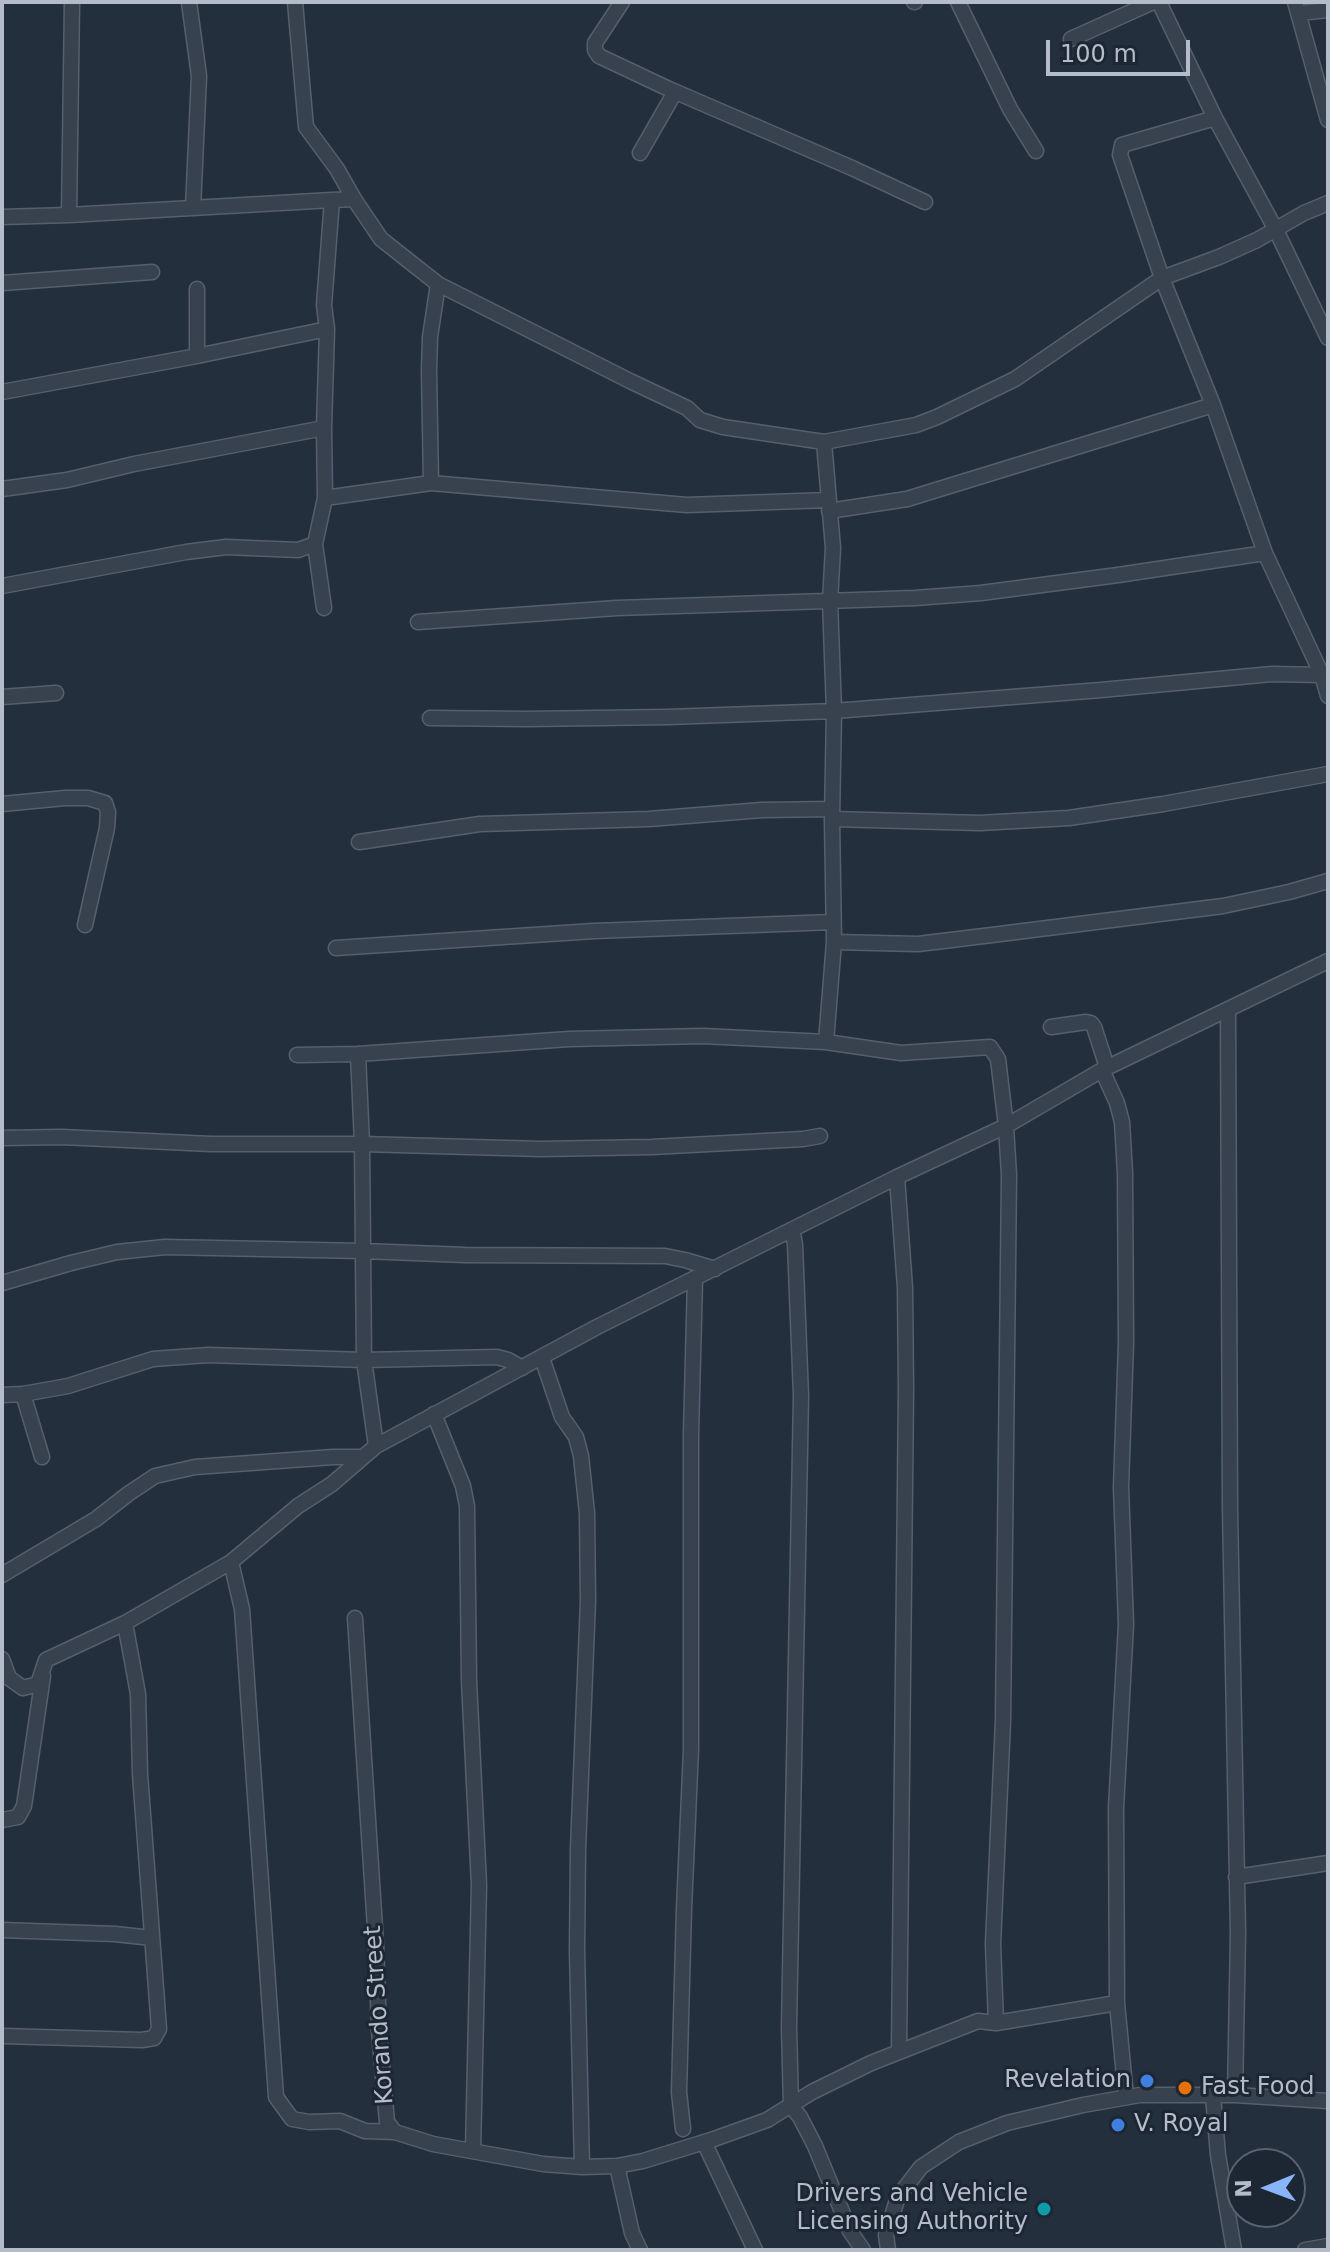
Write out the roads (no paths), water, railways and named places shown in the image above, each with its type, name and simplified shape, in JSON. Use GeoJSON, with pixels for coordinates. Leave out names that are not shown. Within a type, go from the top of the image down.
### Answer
{"type":"FeatureCollection","features":[{"type":"Feature","properties":{"kind":"street"},"geometry":{"type":"LineString","coordinates":[[69,215],[72,2]]}},
{"type":"Feature","properties":{"kind":"street"},"geometry":{"type":"LineString","coordinates":[[189,2],[199,76],[193,208]]}},
{"type":"Feature","properties":{"kind":"street"},"geometry":{"type":"LineString","coordinates":[[295,2],[306,127],[381,239],[438,284],[687,408],[700,420],[723,427],[824,442],[916,425],[1015,379],[1162,278],[1219,257],[1328,203]]}},
{"type":"Feature","properties":{"kind":"street"},"geometry":{"type":"LineString","coordinates":[[622,2],[595,43],[599,56],[925,202]]}},
{"type":"Feature","properties":{"kind":"street"},"geometry":{"type":"LineString","coordinates":[[958,2],[1010,109],[1036,151]]}},
{"type":"Feature","properties":{"kind":"street"},"geometry":{"type":"LineString","coordinates":[[1071,39],[1153,2]]}},
{"type":"Feature","properties":{"kind":"street"},"geometry":{"type":"LineString","coordinates":[[1159,2],[1215,118],[1324,321],[1328,338]]}},
{"type":"Feature","properties":{"kind":"street"},"geometry":{"type":"LineString","coordinates":[[1328,10],[1297,8],[1328,120]]}},
{"type":"Feature","properties":{"kind":"street"},"geometry":{"type":"LineString","coordinates":[[640,153],[675,92]]}},
{"type":"Feature","properties":{"kind":"street"},"geometry":{"type":"LineString","coordinates":[[1215,118],[1122,145],[1120,155],[1162,278],[1213,405],[1265,553],[1322,675],[1328,696]]}},
{"type":"Feature","properties":{"kind":"street"},"geometry":{"type":"LineString","coordinates":[[2,217],[354,199]]}},
{"type":"Feature","properties":{"kind":"street"},"geometry":{"type":"LineString","coordinates":[[324,608],[315,544],[325,498],[327,329],[324,305],[332,200]]}},
{"type":"Feature","properties":{"kind":"street"},"geometry":{"type":"LineString","coordinates":[[2,283],[152,272]]}},
{"type":"Feature","properties":{"kind":"street"},"geometry":{"type":"LineString","coordinates":[[431,483],[430,337],[438,284]]}},
{"type":"Feature","properties":{"kind":"street"},"geometry":{"type":"LineString","coordinates":[[197,289],[197,356]]}},
{"type":"Feature","properties":{"kind":"street"},"geometry":{"type":"LineString","coordinates":[[2,392],[327,329]]}},
{"type":"Feature","properties":{"kind":"street"},"geometry":{"type":"LineString","coordinates":[[325,498],[431,483],[687,505],[829,505],[907,499],[1213,405]]}},
{"type":"Feature","properties":{"kind":"street"},"geometry":{"type":"LineString","coordinates":[[2,489],[67,480],[148,461],[324,428]]}},
{"type":"Feature","properties":{"kind":"street"},"geometry":{"type":"LineString","coordinates":[[824,442],[833,548],[830,601],[834,711],[834,942],[826,1042]]}},
{"type":"Feature","properties":{"kind":"street"},"geometry":{"type":"LineString","coordinates":[[2,586],[186,552],[226,547],[298,550],[315,544]]}},
{"type":"Feature","properties":{"kind":"street"},"geometry":{"type":"LineString","coordinates":[[418,622],[617,608],[878,600],[981,593],[1265,553]]}},
{"type":"Feature","properties":{"kind":"street"},"geometry":{"type":"LineString","coordinates":[[430,718],[621,718],[834,711],[1272,674],[1322,675]]}},
{"type":"Feature","properties":{"kind":"street"},"geometry":{"type":"LineString","coordinates":[[2,697],[56,693]]}},
{"type":"Feature","properties":{"kind":"street"},"geometry":{"type":"LineString","coordinates":[[359,842],[494,823],[649,819],[762,810],[980,823],[1069,818],[1328,774]]}},
{"type":"Feature","properties":{"kind":"street"},"geometry":{"type":"LineString","coordinates":[[2,804],[65,798],[88,798],[105,803],[107,828],[85,925]]}},
{"type":"Feature","properties":{"kind":"street"},"geometry":{"type":"LineString","coordinates":[[834,942],[918,944],[1000,934],[1223,906],[1328,881]]}},
{"type":"Feature","properties":{"kind":"street"},"geometry":{"type":"LineString","coordinates":[[336,948],[594,931],[833,922]]}},
{"type":"Feature","properties":{"kind":"street"},"geometry":{"type":"LineString","coordinates":[[2,1659],[9,1678],[23,1688],[38,1684],[46,1660],[125,1623],[231,1562],[376,1446],[597,1327],[1006,1126],[1105,1068],[1328,961]]}},
{"type":"Feature","properties":{"kind":"street"},"geometry":{"type":"LineString","coordinates":[[1228,1010],[1230,1509],[1238,1993],[1235,2095]]}},
{"type":"Feature","properties":{"kind":"street"},"geometry":{"type":"LineString","coordinates":[[1051,1027],[1086,1022],[1094,1027],[1122,1122],[1126,1343],[1121,1487],[1126,1624],[1116,1808],[1117,2003],[1126,2097]]}},
{"type":"Feature","properties":{"kind":"street"},"geometry":{"type":"LineString","coordinates":[[297,1055],[358,1054],[569,1039],[703,1036],[826,1042],[901,1053],[990,1047],[998,1059],[1009,1175],[1003,1721],[993,1944],[996,2023]]}},
{"type":"Feature","properties":{"kind":"street"},"geometry":{"type":"LineString","coordinates":[[358,1054],[364,1360],[376,1446]]}},
{"type":"Feature","properties":{"kind":"street"},"geometry":{"type":"LineString","coordinates":[[2,1131],[2,1138],[541,1149],[652,1147],[820,1136]]}},
{"type":"Feature","properties":{"kind":"street"},"geometry":{"type":"LineString","coordinates":[[897,1177],[905,1288],[906,1390],[899,2051]]}},
{"type":"Feature","properties":{"kind":"street"},"geometry":{"type":"LineString","coordinates":[[792,1230],[801,1396],[789,2027],[791,2106],[815,2146],[850,2231],[863,2250]]}},
{"type":"Feature","properties":{"kind":"street"},"geometry":{"type":"LineString","coordinates":[[2,1283],[117,1252],[165,1247],[465,1255],[665,1256],[715,1269]]}},
{"type":"Feature","properties":{"kind":"street"},"geometry":{"type":"LineString","coordinates":[[683,2129],[679,2092],[691,1749],[691,1433],[695,1280]]}},
{"type":"Feature","properties":{"kind":"street"},"geometry":{"type":"LineString","coordinates":[[2,1395],[68,1386],[153,1359],[208,1355],[364,1360],[497,1357],[522,1368]]}},
{"type":"Feature","properties":{"kind":"street"},"geometry":{"type":"LineString","coordinates":[[542,1358],[562,1417],[576,1437],[587,1513],[588,1601],[577,1951],[582,2167]]}},
{"type":"Feature","properties":{"kind":"street"},"geometry":{"type":"LineString","coordinates":[[23,1394],[42,1457]]}},
{"type":"Feature","properties":{"kind":"street"},"geometry":{"type":"LineString","coordinates":[[434,1414],[463,1486],[467,1506],[469,1681],[479,1885],[473,2151]]}},
{"type":"Feature","properties":{"kind":"street"},"geometry":{"type":"LineString","coordinates":[[2,1575],[96,1519],[155,1476],[195,1467],[363,1457]]}},
{"type":"Feature","properties":{"kind":"street"},"geometry":{"type":"LineString","coordinates":[[231,1562],[242,1609],[276,2097],[292,2119],[340,2121],[365,2131],[395,2132]]}},
{"type":"Feature","properties":{"kind":"street","name":"Korando Street"},"geometry":{"type":"LineString","coordinates":[[355,1618],[379,2031],[387,2122],[395,2132],[433,2144],[543,2164],[617,2166],[643,2161],[767,2120],[812,2092],[899,2051],[978,2021],[996,2023],[1117,2003]]}},
{"type":"Feature","properties":{"kind":"street"},"geometry":{"type":"LineString","coordinates":[[2,2036],[142,2040],[154,2038],[159,2029],[140,1774],[138,1694],[125,1623]]}},
{"type":"Feature","properties":{"kind":"street"},"geometry":{"type":"LineString","coordinates":[[2,1820],[18,1817],[24,1806],[46,1660]]}},
{"type":"Feature","properties":{"kind":"street"},"geometry":{"type":"LineString","coordinates":[[1236,1877],[1328,1863]]}},
{"type":"Feature","properties":{"kind":"street"},"geometry":{"type":"LineString","coordinates":[[2,1930],[152,1938]]}},
{"type":"Feature","properties":{"kind":"street"},"geometry":{"type":"LineString","coordinates":[[888,2250],[886,2235],[898,2197],[921,2167],[940,2153],[982,2131],[1140,2095],[1235,2095],[1328,2101]]}},
{"type":"Feature","properties":{"kind":"street"},"geometry":{"type":"LineString","coordinates":[[1213,2096],[1218,2155],[1234,2250]]}},
{"type":"Feature","properties":{"kind":"street"},"geometry":{"type":"LineString","coordinates":[[704,2142],[755,2250]]}},
{"type":"Feature","properties":{"kind":"street"},"geometry":{"type":"LineString","coordinates":[[617,2166],[632,2233],[640,2250]]}},
{"type":"Feature","properties":{"kind":"street"},"geometry":{"type":"LineString","coordinates":[[1305,2250],[1328,2246]]}},
{"type":"Feature","properties":{"kind":"place","name":"Revelation"},"geometry":{"type":"Point","coordinates":[1147,2081]}},
{"type":"Feature","properties":{"kind":"place","name":"Fast Food"},"geometry":{"type":"Point","coordinates":[1185,2088]}},
{"type":"Feature","properties":{"kind":"place","name":"V. Royal"},"geometry":{"type":"Point","coordinates":[1118,2125]}},
{"type":"Feature","properties":{"kind":"place","name":"Drivers and Vehicle Licensing Authority"},"geometry":{"type":"Point","coordinates":[1044,2209]}}]}
